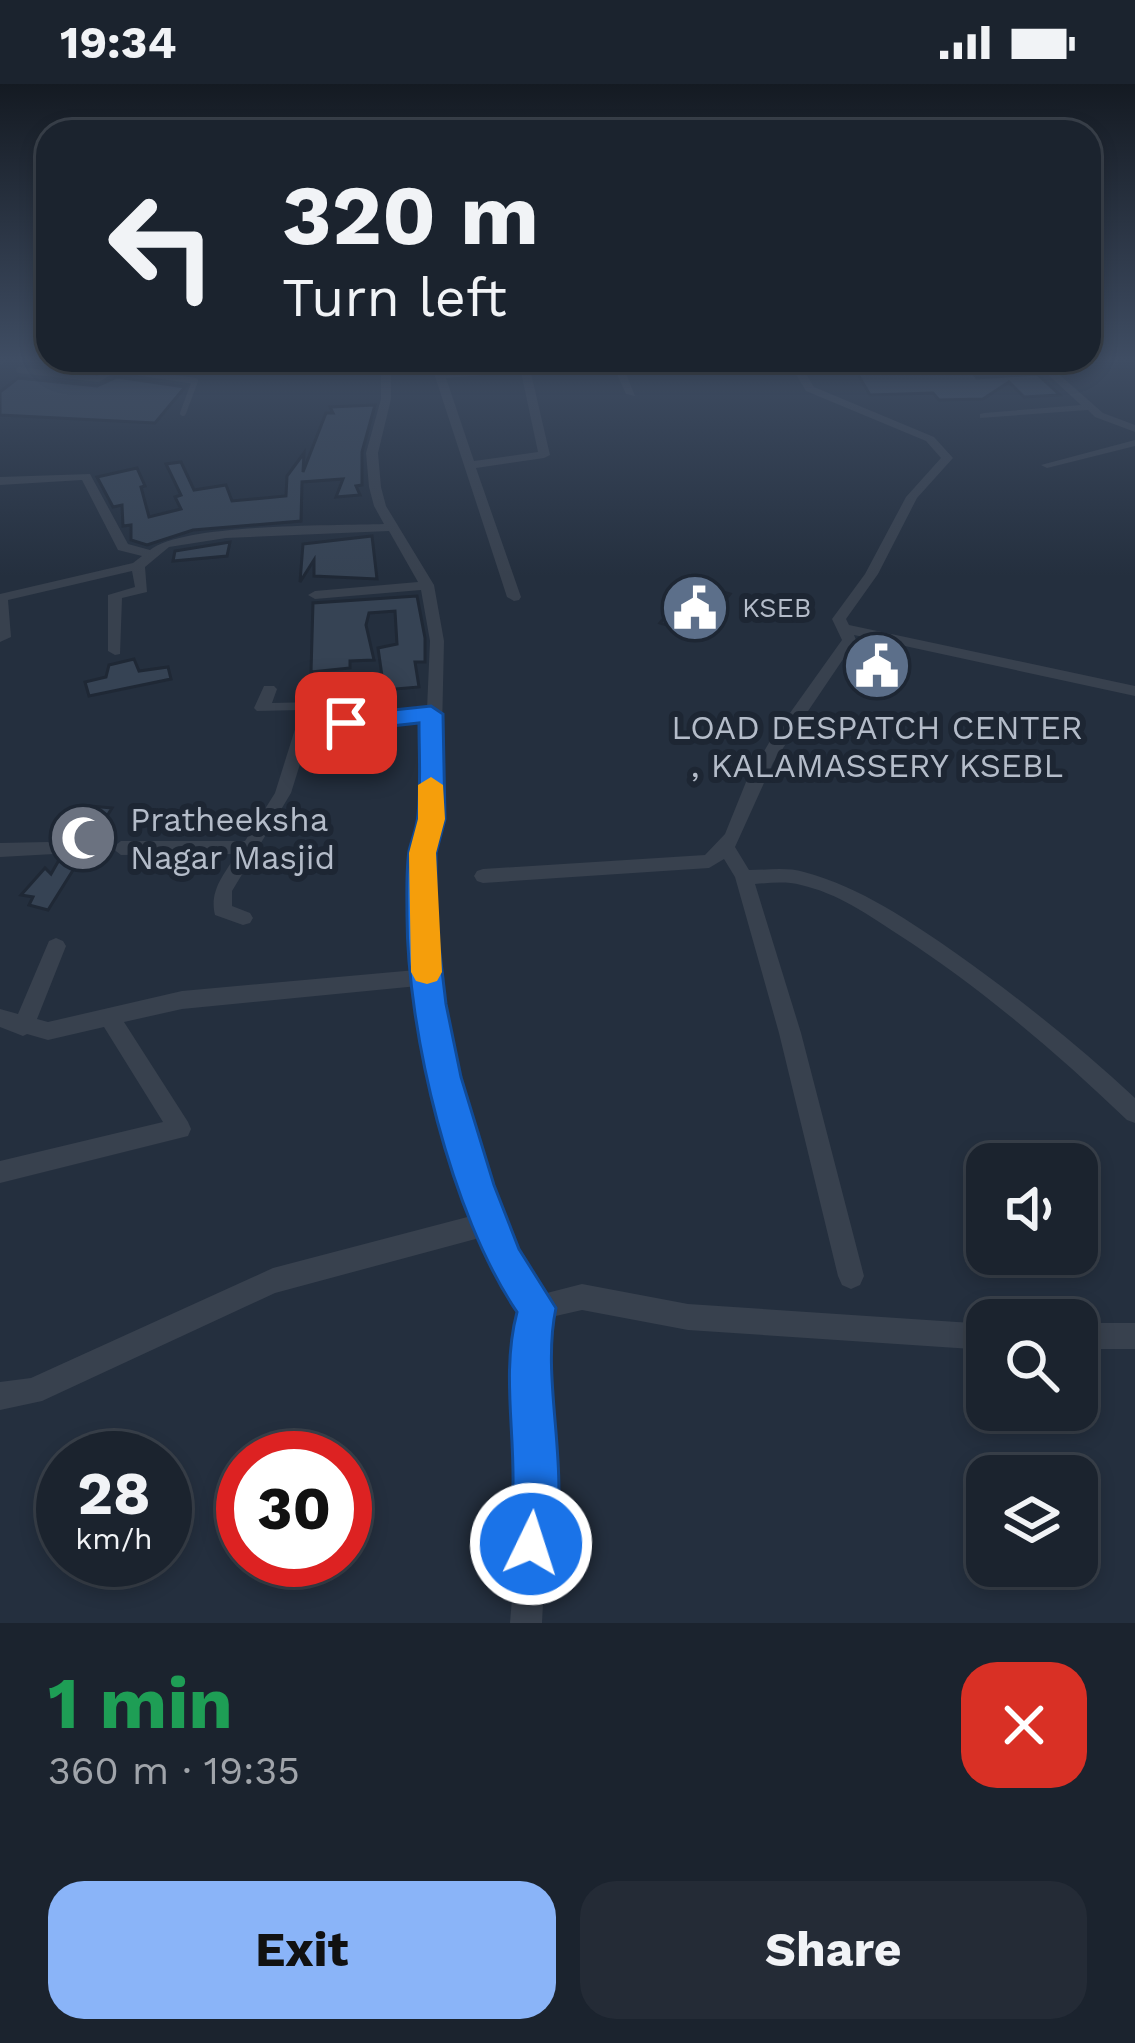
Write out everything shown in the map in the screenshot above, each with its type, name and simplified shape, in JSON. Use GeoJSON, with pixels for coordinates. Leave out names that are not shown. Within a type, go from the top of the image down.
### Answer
{"type":"FeatureCollection","features":[{"type":"Feature","properties":{"kind":"street"},"geometry":{"type":"LineString","coordinates":[[377,433],[372,453],[380,506],[427,585],[437,641],[431,819],[422,875],[427,977],[444,1077],[505,1261],[537,1308],[528,1345],[535,1485],[526,1623]]}},
{"type":"Feature","properties":{"kind":"street"},"geometry":{"type":"LineString","coordinates":[[459,433],[514,597]]}},
{"type":"Feature","properties":{"kind":"street"},"geometry":{"type":"LineString","coordinates":[[470,465],[544,455],[539,433]]}},
{"type":"Feature","properties":{"kind":"street"},"geometry":{"type":"LineString","coordinates":[[483,876],[709,861],[728,850],[752,786],[779,735],[849,640],[839,619],[871,574],[912,497],[946,458],[930,440],[913,433]]}},
{"type":"Feature","properties":{"kind":"street"},"geometry":{"type":"LineString","coordinates":[[1047,465],[1135,443]]}},
{"type":"Feature","properties":{"kind":"street"},"geometry":{"type":"LineString","coordinates":[[0,481],[86,476],[123,547],[150,554]]}},
{"type":"Feature","properties":{"kind":"street"},"geometry":{"type":"LineString","coordinates":[[0,638],[4,637],[1,598],[138,566],[165,544],[226,534],[394,526]]}},
{"type":"Feature","properties":{"kind":"street"},"geometry":{"type":"LineString","coordinates":[[115,651],[116,595],[142,589],[138,566]]}},
{"type":"Feature","properties":{"kind":"street"},"geometry":{"type":"LineString","coordinates":[[315,595],[427,585]]}},
{"type":"Feature","properties":{"kind":"street"},"geometry":{"type":"LineString","coordinates":[[842,628],[1135,691]]}},
{"type":"Feature","properties":{"kind":"street"},"geometry":{"type":"LineString","coordinates":[[243,918],[222,910],[223,891],[283,793],[311,705],[262,708],[269,689]]}},
{"type":"Feature","properties":{"kind":"street"},"geometry":{"type":"LineString","coordinates":[[304,728],[431,714]]}},
{"type":"Feature","properties":{"kind":"street"},"geometry":{"type":"LineString","coordinates":[[121,848],[249,847]]}},
{"type":"Feature","properties":{"kind":"street"},"geometry":{"type":"LineString","coordinates":[[0,850],[48,849]]}},
{"type":"Feature","properties":{"kind":"street"},"geometry":{"type":"LineString","coordinates":[[728,850],[744,878],[790,1033],[851,1276]]}},
{"type":"Feature","properties":{"kind":"street"},"geometry":{"type":"LineString","coordinates":[[744,878],[801,878],[875,908],[1028,1022],[1135,1113]]}},
{"type":"Feature","properties":{"kind":"street"},"geometry":{"type":"LineString","coordinates":[[23,1027],[56,946]]}},
{"type":"Feature","properties":{"kind":"street"},"geometry":{"type":"LineString","coordinates":[[0,1018],[48,1031],[202,997],[427,977]]}},
{"type":"Feature","properties":{"kind":"street"},"geometry":{"type":"LineString","coordinates":[[0,1172],[180,1130],[111,1020]]}},
{"type":"Feature","properties":{"kind":"street"},"geometry":{"type":"LineString","coordinates":[[0,1396],[32,1391],[273,1281],[490,1223]]}},
{"type":"Feature","properties":{"kind":"street"},"geometry":{"type":"LineString","coordinates":[[537,1308],[582,1297],[688,1317],[966,1335]]}},
{"type":"Feature","properties":{"kind":"street"},"geometry":{"type":"LineString","coordinates":[[1098,1336],[1135,1336]]}},
{"type":"Feature","properties":{"kind":"building"},"geometry":{"type":"Polygon","coordinates":[[[318,433],[367,433],[362,485],[356,486],[360,495],[336,497],[343,479],[302,482],[301,521],[193,530],[147,545],[131,540],[131,525],[123,526],[122,505],[113,507],[97,477],[137,468],[149,517],[181,509],[175,497],[181,495],[166,464],[181,462],[194,490],[226,485],[232,501],[286,496],[287,476],[304,453],[303,472],[318,433]]]}},
{"type":"Feature","properties":{"kind":"building"},"geometry":{"type":"Polygon","coordinates":[[[372,536],[377,579],[314,576],[314,560],[300,582],[303,544],[372,536]]]}},
{"type":"Feature","properties":{"kind":"building"},"geometry":{"type":"Polygon","coordinates":[[[230,542],[227,556],[173,561],[175,551],[230,542]]]}},
{"type":"Feature","properties":{"kind":"building","name":"KSEB"},"geometry":{"type":"Polygon","coordinates":[[[693,583],[730,594],[698,634],[660,623],[693,583]]]}},
{"type":"Feature","properties":{"kind":"building"},"geometry":{"type":"Polygon","coordinates":[[[417,596],[425,638],[425,662],[415,662],[419,687],[384,690],[378,648],[397,644],[395,611],[369,613],[366,625],[374,660],[311,672],[313,603],[417,596]]]}},
{"type":"Feature","properties":{"kind":"building"},"geometry":{"type":"Polygon","coordinates":[[[134,659],[139,671],[168,667],[171,679],[89,696],[85,682],[106,677],[109,665],[134,659]]]}},
{"type":"Feature","properties":{"kind":"building","name":"Pratheeksha Nagar Masjid"},"geometry":{"type":"Polygon","coordinates":[[[90,806],[112,808],[48,910],[29,905],[33,897],[21,895],[45,868],[51,874],[90,806]]]}},
{"type":"Feature","properties":{"kind":"slow traffic"},"geometry":{"type":"LineString","coordinates":[[427,972],[421,920],[422,853],[431,819],[431,785]]}},
{"type":"Feature","properties":{"kind":"place","name":"KSEB"},"geometry":{"type":"Point","coordinates":[695,608]}},
{"type":"Feature","properties":{"kind":"place","name":"LOAD DESPATCH CENTER , KALAMASSERY KSEBL"},"geometry":{"type":"Point","coordinates":[877,666]}},
{"type":"Feature","properties":{"kind":"place","name":"Pratheeksha Nagar Masjid"},"geometry":{"type":"Point","coordinates":[83,838]}},
{"type":"Feature","properties":{"kind":"route"},"geometry":{"type":"LineString","coordinates":[[346,723],[431,714],[431,819],[422,853],[421,920],[430,1004],[444,1077],[476,1185],[505,1261],[537,1308],[528,1345],[535,1485],[531,1544]]}}]}
